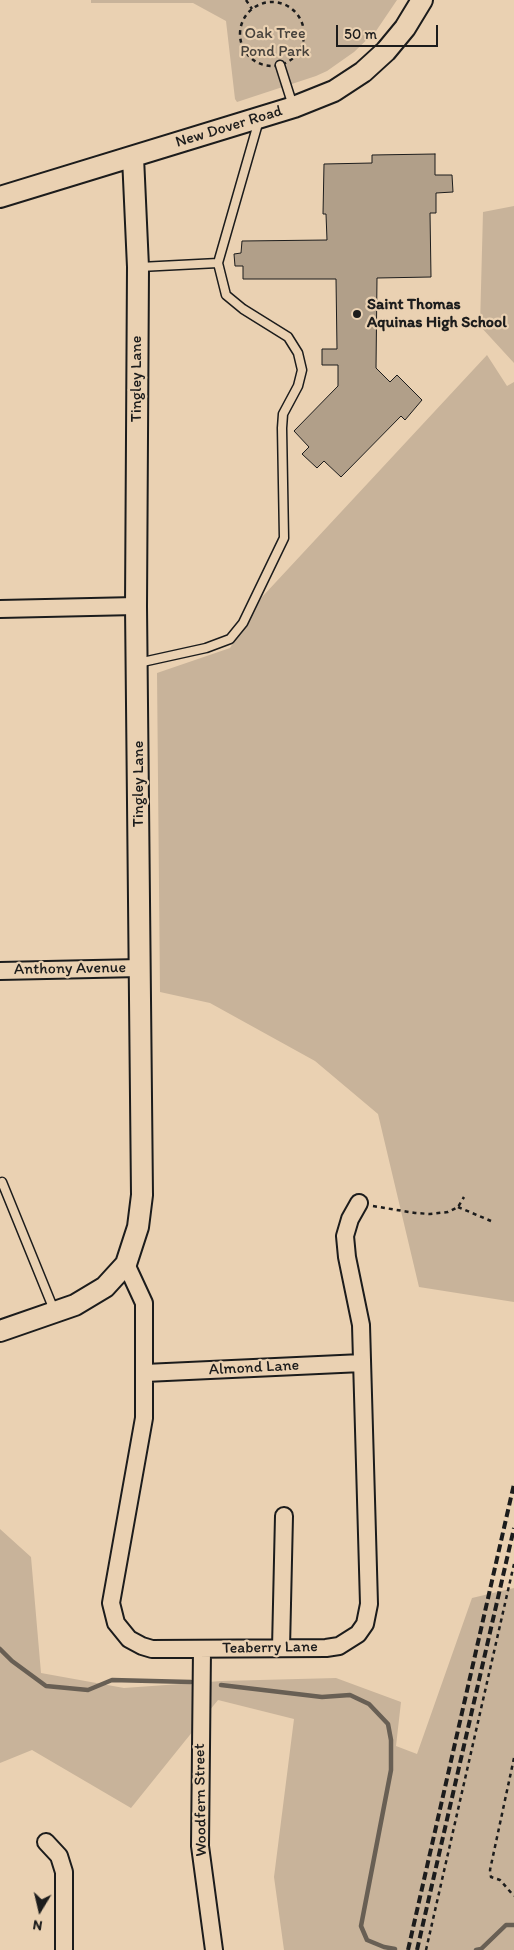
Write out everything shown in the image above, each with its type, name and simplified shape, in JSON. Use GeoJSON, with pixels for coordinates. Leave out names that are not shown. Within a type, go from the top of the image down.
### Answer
{"type":"FeatureCollection","features":[{"type":"Feature","properties":{"kind":"street","name":"New Dover Road"},"geometry":{"type":"LineString","coordinates":[[0,197],[294,107],[334,91],[363,72],[396,40],[422,0]]}},
{"type":"Feature","properties":{"kind":"street","name":"Tingley Lane"},"geometry":{"type":"LineString","coordinates":[[0,1331],[75,1305],[98,1292],[118,1275],[126,1264],[138,1226],[142,1195],[136,606],[138,267],[133,157]]}},
{"type":"Feature","properties":{"kind":"street"},"geometry":{"type":"LineString","coordinates":[[0,609],[136,606]]}},
{"type":"Feature","properties":{"kind":"street","name":"Anthony Avenue"},"geometry":{"type":"LineString","coordinates":[[0,971],[140,968]]}},
{"type":"Feature","properties":{"kind":"street","name":"Teaberry Lane"},"geometry":{"type":"LineString","coordinates":[[126,1264],[144,1303],[145,1373],[144,1418],[111,1603],[112,1613],[122,1631],[142,1646],[161,1649],[339,1646],[358,1634],[368,1615],[362,1325],[347,1257],[346,1236],[350,1219],[359,1203]]}},
{"type":"Feature","properties":{"kind":"street","name":"Almond Lane"},"geometry":{"type":"LineString","coordinates":[[145,1373],[362,1363]]}},
{"type":"Feature","properties":{"kind":"street"},"geometry":{"type":"LineString","coordinates":[[281,1648],[284,1516]]}},
{"type":"Feature","properties":{"kind":"street","name":"Woodfern Street"},"geometry":{"type":"LineString","coordinates":[[202,1649],[200,1846],[214,1950]]}},
{"type":"Feature","properties":{"kind":"street"},"geometry":{"type":"LineString","coordinates":[[46,1842],[59,1856],[64,1872],[64,1950]]}},
{"type":"Feature","properties":{"kind":"lane"},"geometry":{"type":"LineString","coordinates":[[280,65],[294,107]]}},
{"type":"Feature","properties":{"kind":"lane"},"geometry":{"type":"LineString","coordinates":[[138,663],[206,648],[230,639],[243,623],[284,538],[283,414],[298,386],[302,370],[298,353],[288,337],[243,309],[226,295],[218,263],[259,118]]}},
{"type":"Feature","properties":{"kind":"lane"},"geometry":{"type":"LineString","coordinates":[[138,267],[218,263]]}},
{"type":"Feature","properties":{"kind":"lane"},"geometry":{"type":"LineString","coordinates":[[2,1182],[55,1312]]}},
{"type":"Feature","properties":{"kind":"path"},"geometry":{"type":"LineString","coordinates":[[246,0],[252,9]]}},
{"type":"Feature","properties":{"kind":"path"},"geometry":{"type":"LineString","coordinates":[[270,1],[284,2],[294,10],[301,19],[304,30],[304,42],[299,52],[290,60],[280,65],[267,66],[254,61],[245,52],[240,39],[240,26],[246,14],[252,9],[257,5],[270,1]]}},
{"type":"Feature","properties":{"kind":"path"},"geometry":{"type":"LineString","coordinates":[[359,1203],[415,1214],[448,1212],[458,1207],[464,1197]]}},
{"type":"Feature","properties":{"kind":"path"},"geometry":{"type":"LineString","coordinates":[[458,1207],[491,1221]]}},
{"type":"Feature","properties":{"kind":"path"},"geometry":{"type":"LineString","coordinates":[[426,1950],[514,1564]]}},
{"type":"Feature","properties":{"kind":"path"},"geometry":{"type":"LineString","coordinates":[[514,1758],[490,1870],[491,1876],[500,1880],[514,1896]]}},
{"type":"Feature","properties":{"kind":"green space","name":"Oak Tree Pond Park"},"geometry":{"type":"Polygon","coordinates":[[[91,0],[397,0],[376,31],[354,52],[327,71],[237,102],[235,99],[226,21],[193,3],[91,3],[91,0]]]}},
{"type":"Feature","properties":{"kind":"green space"},"geometry":{"type":"Polygon","coordinates":[[[514,206],[514,363],[480,326],[483,212],[514,206]]]}},
{"type":"Feature","properties":{"kind":"green space"},"geometry":{"type":"Polygon","coordinates":[[[487,355],[507,386],[514,382],[514,1302],[419,1287],[378,1114],[315,1061],[210,1003],[160,992],[157,673],[230,648],[262,597],[487,355]]]}},
{"type":"Feature","properties":{"kind":"green space"},"geometry":{"type":"Polygon","coordinates":[[[0,1529],[31,1557],[41,1673],[124,1688],[222,1681],[336,1678],[401,1702],[396,1746],[417,1754],[472,1598],[514,1588],[514,1950],[284,1950],[274,1877],[294,1719],[218,1700],[131,1808],[32,1750],[0,1763],[0,1529]]]}},
{"type":"Feature","properties":{"kind":"building","name":"Saint Thomas Aquinas High School"},"geometry":{"type":"Polygon","coordinates":[[[435,154],[435,175],[452,175],[453,192],[436,193],[436,213],[430,213],[431,277],[377,278],[376,368],[390,382],[397,375],[422,400],[405,420],[401,416],[341,477],[324,461],[317,468],[302,454],[309,447],[294,431],[338,386],[338,365],[322,365],[322,349],[337,349],[336,279],[243,279],[243,266],[235,266],[234,254],[241,253],[242,241],[327,240],[326,214],[323,214],[324,164],[372,163],[372,155],[435,154]]]}},
{"type":"Feature","properties":{"kind":"waterway"},"geometry":{"type":"LineString","coordinates":[[0,1649],[12,1661],[46,1686],[88,1690],[112,1680],[191,1682]]}},
{"type":"Feature","properties":{"kind":"waterway"},"geometry":{"type":"LineString","coordinates":[[221,1685],[322,1697],[350,1695],[369,1704],[388,1724],[391,1740],[391,1770],[361,1926],[367,1940],[395,1949]]}},
{"type":"Feature","properties":{"kind":"waterway"},"geometry":{"type":"LineString","coordinates":[[476,1950],[481,1949],[506,1925],[514,1925]]}},
{"type":"Feature","properties":{"kind":"railway"},"geometry":{"type":"LineString","coordinates":[[408,1950],[514,1484]]}},
{"type":"Feature","properties":{"kind":"railway"},"geometry":{"type":"LineString","coordinates":[[417,1950],[514,1528]]}},
{"type":"Feature","properties":{"kind":"place","name":"Saint Thomas Aquinas High School"},"geometry":{"type":"Point","coordinates":[357,314]}}]}
